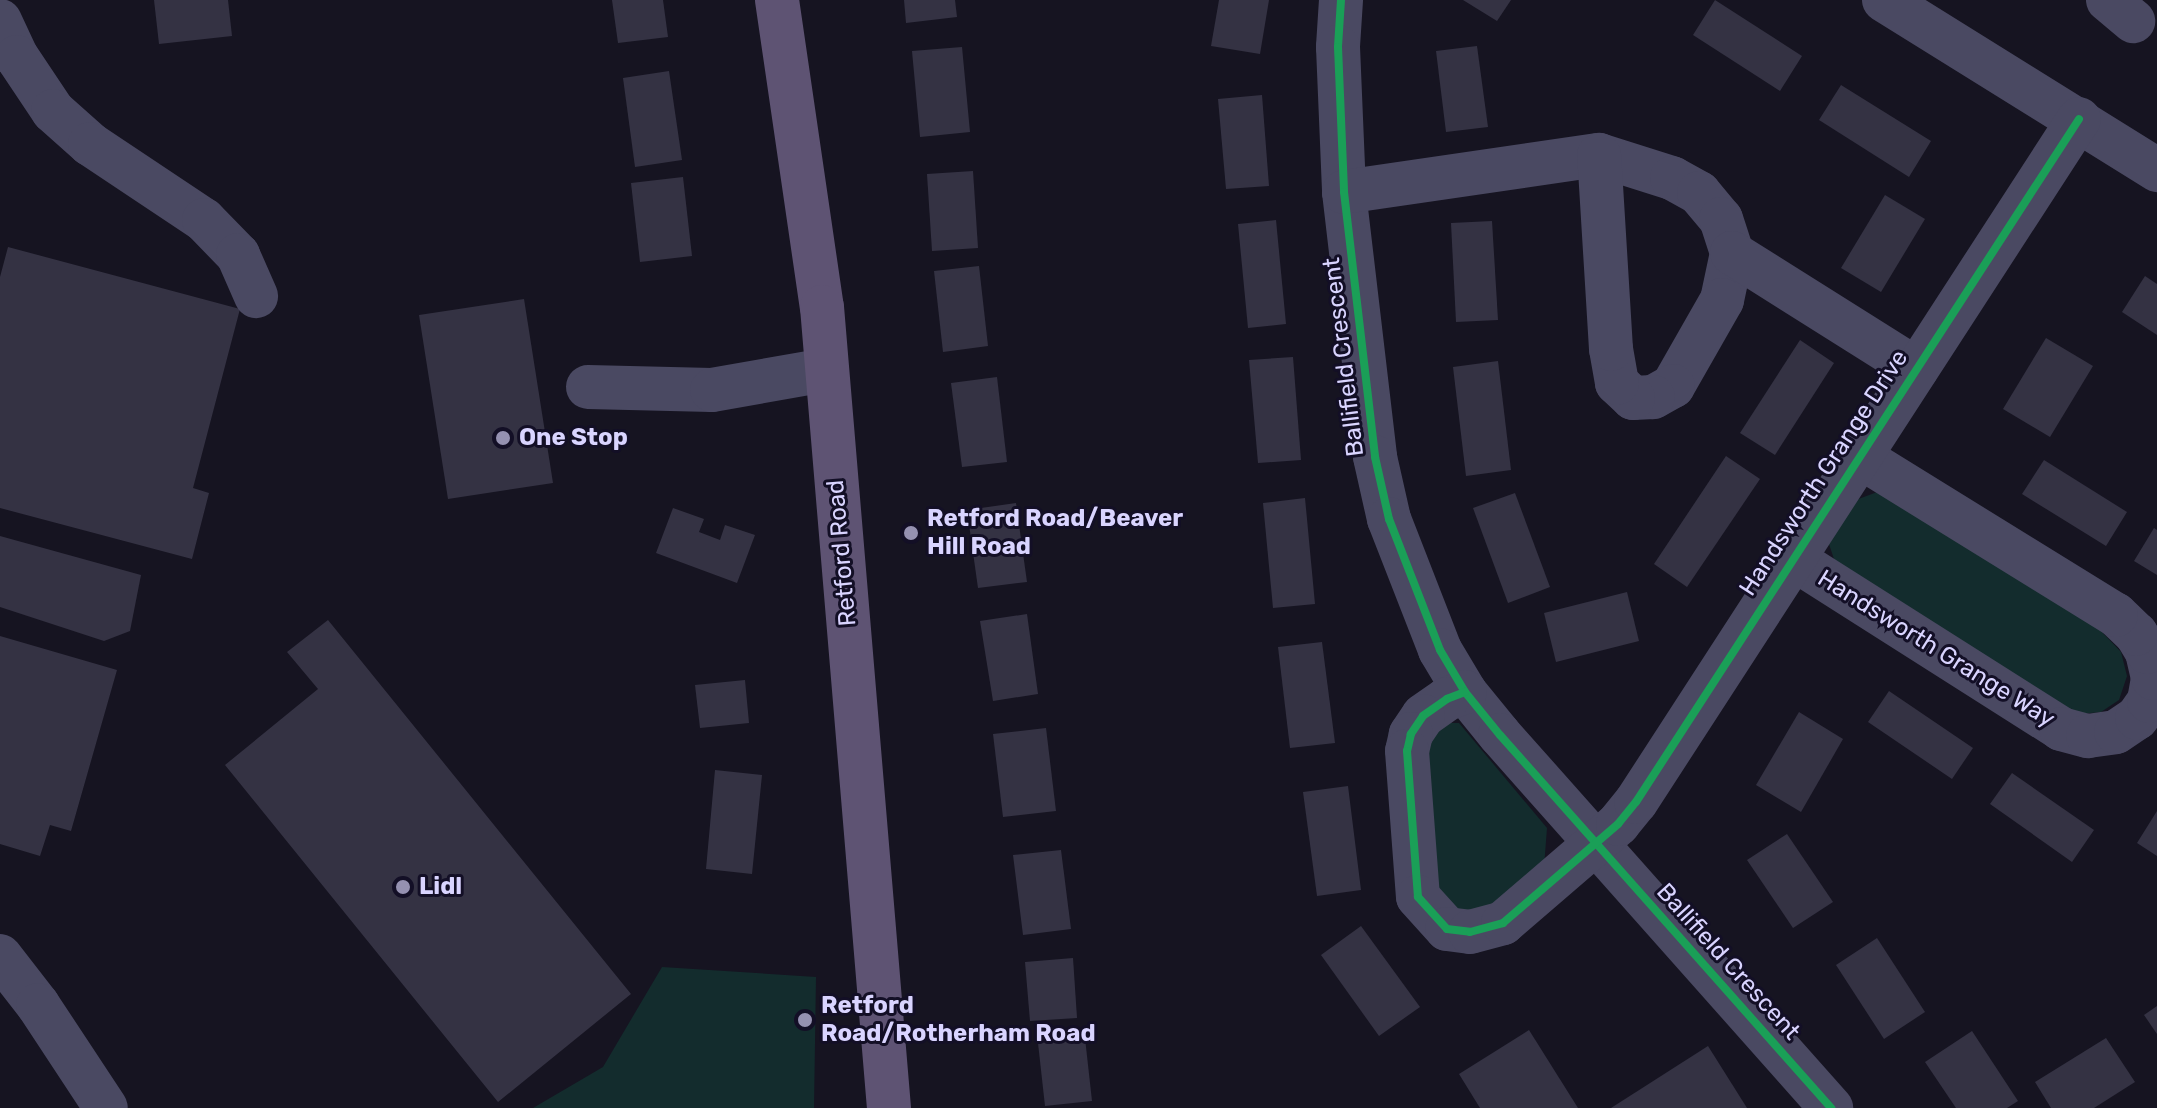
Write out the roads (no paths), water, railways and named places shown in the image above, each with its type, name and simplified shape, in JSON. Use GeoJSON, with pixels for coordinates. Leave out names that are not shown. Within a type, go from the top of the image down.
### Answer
{"type":"FeatureCollection","features":[{"type":"Feature","properties":{"kind":"main road","name":"Retford Road"},"geometry":{"type":"LineString","coordinates":[[777,0],[816,258],[889,1108]]}},
{"type":"Feature","properties":{"kind":"street","name":"Ballifield Crescent"},"geometry":{"type":"LineString","coordinates":[[1341,0],[1338,47],[1344,192],[1375,457],[1389,519],[1440,650],[1465,692],[1827,1107]]}},
{"type":"Feature","properties":{"kind":"street"},"geometry":{"type":"LineString","coordinates":[[1884,0],[2157,170]]}},
{"type":"Feature","properties":{"kind":"street"},"geometry":{"type":"LineString","coordinates":[[0,21],[17,57],[53,111],[90,144],[204,220],[238,255],[256,296]]}},
{"type":"Feature","properties":{"kind":"street","name":"Handsworth Grange Drive"},"geometry":{"type":"LineString","coordinates":[[1595,843],[1618,824],[1636,802],[2079,119]]}},
{"type":"Feature","properties":{"kind":"street"},"geometry":{"type":"LineString","coordinates":[[1344,192],[1599,155],[1672,178],[1699,193],[1721,219],[1732,253],[1722,300],[1673,386],[1653,397],[1633,398],[1617,383],[1611,349],[1599,155]]}},
{"type":"Feature","properties":{"kind":"street"},"geometry":{"type":"LineString","coordinates":[[1732,253],[1916,369]]}},
{"type":"Feature","properties":{"kind":"street"},"geometry":{"type":"LineString","coordinates":[[588,387],[712,390],[826,370]]}},
{"type":"Feature","properties":{"kind":"street","name":"Handsworth Grange Way"},"geometry":{"type":"LineString","coordinates":[[1792,558],[2061,729],[2088,736],[2116,732],[2137,718],[2149,701],[2153,678],[2147,652],[2136,634],[2116,615],[1860,457]]}},
{"type":"Feature","properties":{"kind":"street"},"geometry":{"type":"LineString","coordinates":[[1465,692],[1447,699],[1423,716],[1411,734],[1407,751],[1418,897],[1430,913],[1447,929],[1470,932],[1503,923],[1595,843]]}},
{"type":"Feature","properties":{"kind":"street"},"geometry":{"type":"LineString","coordinates":[[0,956],[38,1005],[106,1108]]}},
{"type":"Feature","properties":{"kind":"place","name":"One Stop"},"geometry":{"type":"Point","coordinates":[503,438]}},
{"type":"Feature","properties":{"kind":"place","name":"Retford Road/Beaver Hill Road"},"geometry":{"type":"Point","coordinates":[911,533]}},
{"type":"Feature","properties":{"kind":"place","name":"Lidl"},"geometry":{"type":"Point","coordinates":[403,887]}},
{"type":"Feature","properties":{"kind":"place","name":"Retford Road/Rotherham Road"},"geometry":{"type":"Point","coordinates":[805,1020]}}]}
